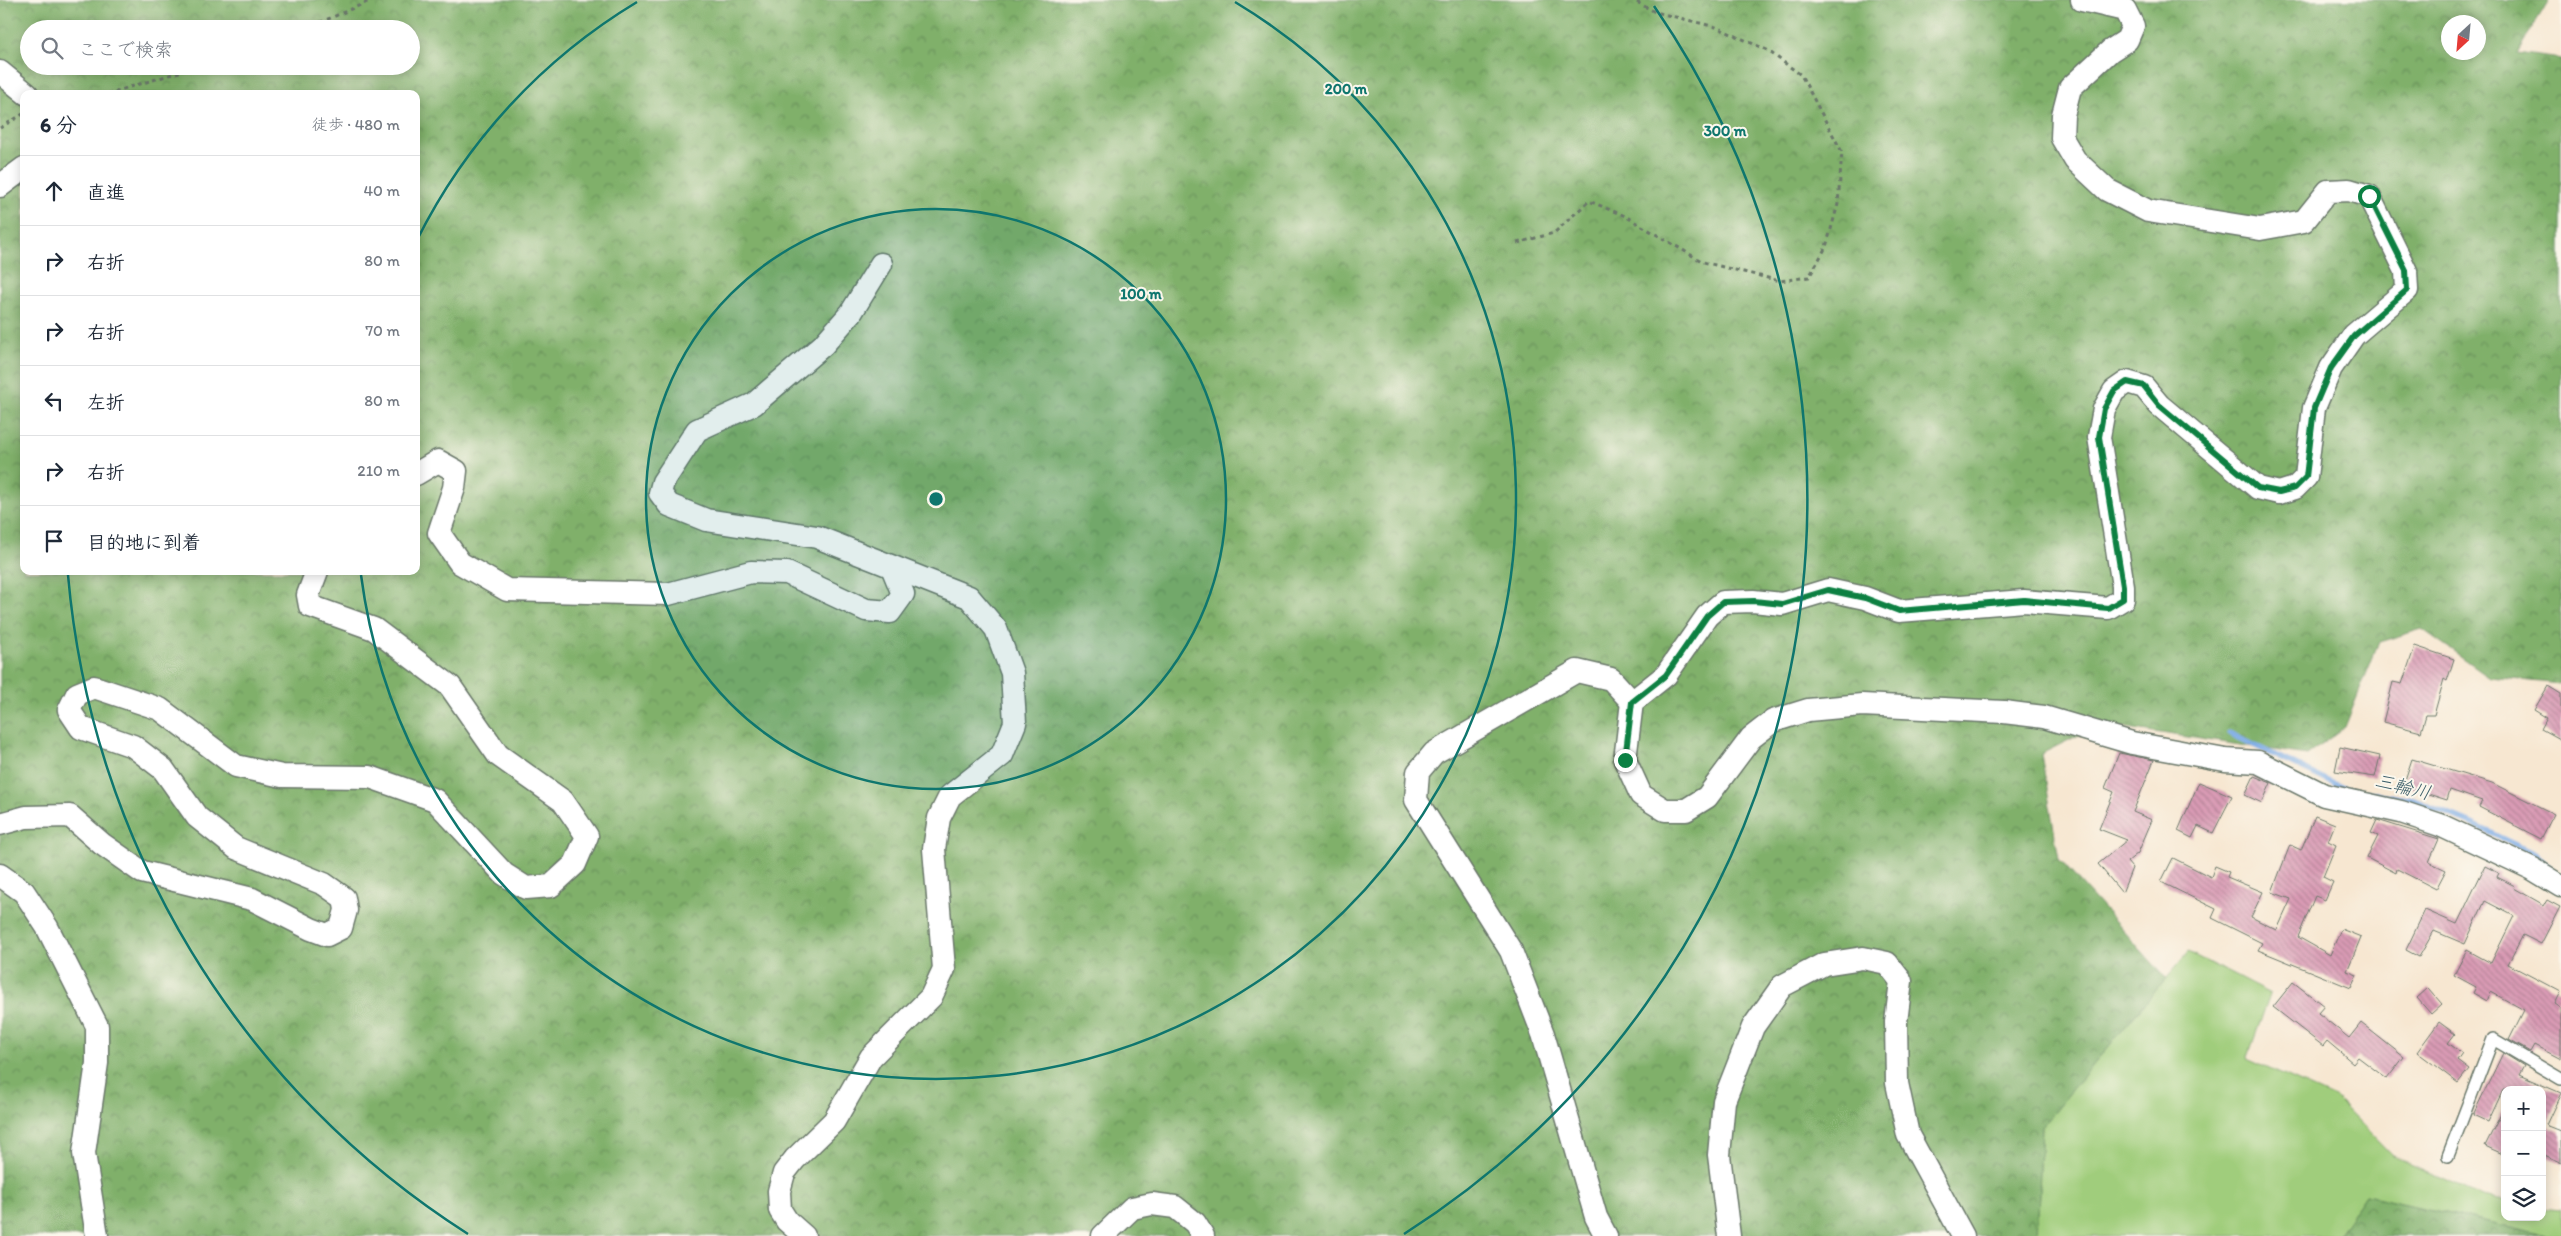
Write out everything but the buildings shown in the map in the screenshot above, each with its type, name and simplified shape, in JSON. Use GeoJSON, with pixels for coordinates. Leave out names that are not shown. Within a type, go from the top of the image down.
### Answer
{"type":"FeatureCollection","features":[{"type":"Feature","properties":{"kind":"street"},"geometry":{"type":"LineString","coordinates":[[2082,0],[2125,10],[2133,26],[2127,40],[2110,51],[2070,88],[2063,115],[2062,138],[2066,145],[2075,160],[2107,190],[2148,211],[2260,229],[2304,221],[2328,191],[2349,190],[2369,196],[2406,270],[2407,290],[2354,336],[2331,368],[2314,408],[2306,477],[2295,488],[2279,492],[2258,488],[2159,405],[2144,386],[2127,382],[2114,391],[2104,409],[2099,437],[2123,586],[2123,599],[2108,608],[2024,600],[1899,611],[1865,598],[1828,590],[1782,604],[1754,601],[1723,602],[1707,616],[1666,675],[1632,702],[1625,760],[1641,795],[1665,810],[1686,810],[1706,797],[1751,738],[1773,721],[1808,710],[1862,705],[2004,712],[2044,717],[2132,744],[2225,760],[2258,762],[2324,795],[2401,812],[2440,825],[2533,869],[2561,886]]}},
{"type":"Feature","properties":{"kind":"street"},"geometry":{"type":"LineString","coordinates":[[0,72],[22,90]]}},
{"type":"Feature","properties":{"kind":"street"},"geometry":{"type":"LineString","coordinates":[[0,186],[20,171]]}},
{"type":"Feature","properties":{"kind":"street"},"geometry":{"type":"LineString","coordinates":[[804,1236],[787,1221],[780,1210],[779,1191],[784,1174],[795,1159],[834,1121],[871,1057],[930,997],[944,969],[934,849],[939,818],[950,796],[1002,755],[1015,724],[1012,673],[996,629],[969,597],[817,537],[706,520],[669,505],[660,493],[663,482],[696,430],[754,404],[823,345],[851,313],[880,264]]}},
{"type":"Feature","properties":{"kind":"street"},"geometry":{"type":"LineString","coordinates":[[420,472],[438,461],[456,471],[454,488],[439,533],[460,562],[507,590],[668,594],[751,572],[787,573],[866,610],[890,612],[902,594],[892,567]]}},
{"type":"Feature","properties":{"kind":"street"},"geometry":{"type":"LineString","coordinates":[[0,824],[26,817],[70,816],[102,844],[142,872],[252,899],[311,930],[327,935],[340,928],[346,910],[344,898],[324,884],[236,848],[197,817],[163,769],[133,746],[81,728],[69,710],[76,694],[94,687],[160,709],[236,766],[282,776],[370,777],[435,800],[504,874],[526,888],[551,886],[576,864],[587,836],[563,801],[498,754],[450,686],[374,629],[310,606],[308,595],[316,575]]}},
{"type":"Feature","properties":{"kind":"street"},"geometry":{"type":"LineString","coordinates":[[1606,1236],[1596,1217],[1543,1034],[1511,952],[1416,800],[1418,772],[1434,754],[1577,671],[1611,678],[1632,702]]}},
{"type":"Feature","properties":{"kind":"street"},"geometry":{"type":"LineString","coordinates":[[0,875],[24,892],[47,927],[97,1026],[97,1063],[84,1153],[97,1236]]}},
{"type":"Feature","properties":{"kind":"street"},"geometry":{"type":"LineString","coordinates":[[1730,1236],[1719,1155],[1724,1101],[1752,1027],[1782,986],[1824,964],[1862,958],[1887,963],[1901,981],[1896,1022],[1897,1083],[1908,1135],[1963,1236]]}},
{"type":"Feature","properties":{"kind":"street"},"geometry":{"type":"LineString","coordinates":[[1103,1236],[1132,1208],[1152,1204],[1175,1207],[1195,1223],[1203,1236]]}},
{"type":"Feature","properties":{"kind":"lane"},"geometry":{"type":"LineString","coordinates":[[2448,1156],[2493,1039],[2561,1079]]}},
{"type":"Feature","properties":{"kind":"path"},"geometry":{"type":"LineString","coordinates":[[326,20],[372,0]]}},
{"type":"Feature","properties":{"kind":"path"},"geometry":{"type":"LineString","coordinates":[[1517,243],[1554,233],[1589,201],[1625,216],[1703,262],[1780,281],[1809,277],[1826,247],[1838,204],[1842,152],[1801,75],[1767,50],[1716,27],[1655,12],[1633,0]]}},
{"type":"Feature","properties":{"kind":"path"},"geometry":{"type":"LineString","coordinates":[[120,90],[169,75]]}},
{"type":"Feature","properties":{"kind":"path"},"geometry":{"type":"LineString","coordinates":[[0,128],[20,116]]}},
{"type":"Feature","properties":{"kind":"green space"},"geometry":{"type":"Polygon","coordinates":[[[0,0],[2549,0],[2517,53],[2561,59],[2561,684],[2490,677],[2422,629],[2379,642],[2345,727],[2307,755],[2101,724],[2041,754],[2059,859],[2166,978],[2042,1126],[2037,1236],[0,1236],[0,0]]]}},
{"type":"Feature","properties":{"kind":"green space"},"geometry":{"type":"Polygon","coordinates":[[[2188,952],[2270,994],[2247,1059],[2337,1099],[2393,1156],[2482,1197],[2501,1200],[2501,1221],[2546,1221],[2546,1207],[2561,1209],[2561,1236],[2546,1236],[2366,1195],[2338,1236],[2037,1236],[2042,1126],[2188,952]]]}},
{"type":"Feature","properties":{"kind":"green space"},"geometry":{"type":"Polygon","coordinates":[[[2366,1195],[2546,1236],[2338,1236],[2366,1195]]]}},
{"type":"Feature","properties":{"kind":"waterway","name":"三輪川"},"geometry":{"type":"LineString","coordinates":[[2229,733],[2345,789],[2414,800],[2472,824],[2536,854],[2549,868]]}},
{"type":"Feature","properties":{"kind":"route"},"geometry":{"type":"LineString","coordinates":[[1625,760],[1632,702],[1666,675],[1707,616],[1723,602],[1754,601],[1782,604],[1828,590],[1865,598],[1899,611],[2024,600],[2108,608],[2123,599],[2123,586],[2099,437],[2104,409],[2114,391],[2127,382],[2144,386],[2159,405],[2258,488],[2279,492],[2295,488],[2306,477],[2314,408],[2331,368],[2354,336],[2407,290],[2406,270],[2369,196]]}}]}
